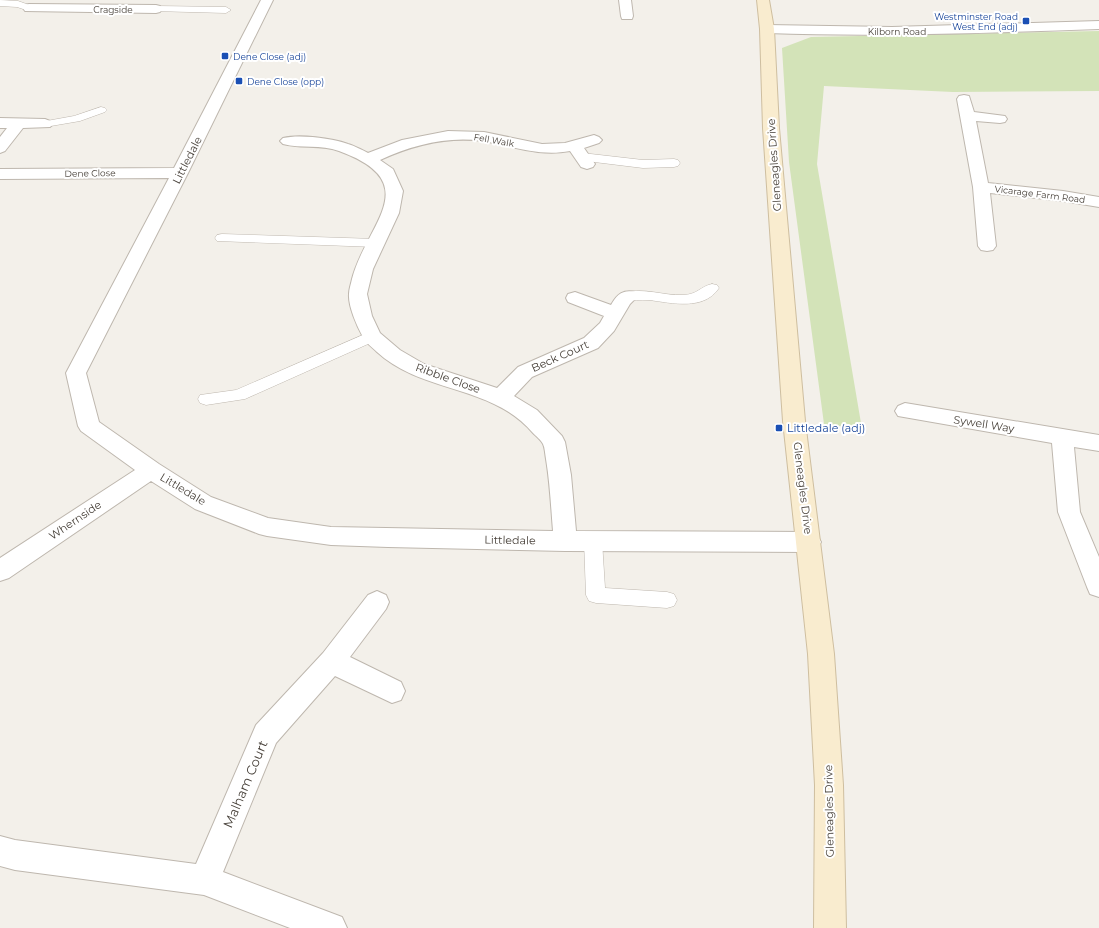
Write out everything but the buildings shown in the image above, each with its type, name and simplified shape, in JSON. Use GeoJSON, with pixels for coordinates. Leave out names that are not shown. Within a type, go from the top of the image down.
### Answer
{"type":"FeatureCollection","features":[{"type":"Feature","properties":{"kind":"street","name":"Littledale"},"geometry":{"type":"LineString","coordinates":[[267,0],[180,173],[76,373],[89,426],[151,470],[203,503],[267,526],[332,536],[565,541],[809,542]]}},
{"type":"Feature","properties":{"kind":"street"},"geometry":{"type":"LineString","coordinates":[[625,0],[627,16]]}},
{"type":"Feature","properties":{"kind":"street","name":"Gleneagles Drive"},"geometry":{"type":"LineString","coordinates":[[764,0],[767,29],[771,128],[793,407],[821,654],[829,785],[830,928]]}},
{"type":"Feature","properties":{"kind":"street","name":"Cragside"},"geometry":{"type":"LineString","coordinates":[[29,8],[115,5],[156,9]]}},
{"type":"Feature","properties":{"kind":"street","name":"Kilborn Road"},"geometry":{"type":"LineString","coordinates":[[767,29],[822,31],[926,31],[1099,25]]}},
{"type":"Feature","properties":{"kind":"street","name":"Vicarage Farm Road"},"geometry":{"type":"LineString","coordinates":[[964,99],[980,187],[987,246]]}},
{"type":"Feature","properties":{"kind":"street"},"geometry":{"type":"LineString","coordinates":[[967,116],[1000,119]]}},
{"type":"Feature","properties":{"kind":"street"},"geometry":{"type":"LineString","coordinates":[[0,123],[45,124]]}},
{"type":"Feature","properties":{"kind":"street"},"geometry":{"type":"LineString","coordinates":[[0,148],[18,124]]}},
{"type":"Feature","properties":{"kind":"street","name":"Fell Walk"},"geometry":{"type":"LineString","coordinates":[[368,159],[403,144],[447,135],[478,136],[581,156],[594,140]]}},
{"type":"Feature","properties":{"kind":"street","name":"Ribble Close"},"geometry":{"type":"LineString","coordinates":[[288,141],[316,142],[343,147],[368,159],[387,172],[395,191],[391,213],[364,269],[358,294],[363,316],[372,336],[393,355],[417,369],[501,397],[530,415],[554,442],[560,476],[565,541]]}},
{"type":"Feature","properties":{"kind":"street","name":"Dene Close"},"geometry":{"type":"LineString","coordinates":[[0,174],[180,173]]}},
{"type":"Feature","properties":{"kind":"street","name":"Vicarage Farm Road"},"geometry":{"type":"LineString","coordinates":[[980,187],[1063,196],[1099,202]]}},
{"type":"Feature","properties":{"kind":"street","name":"Beck Court"},"geometry":{"type":"LineString","coordinates":[[501,397],[525,372],[591,343],[607,327],[623,300],[628,296]]}},
{"type":"Feature","properties":{"kind":"street"},"geometry":{"type":"LineString","coordinates":[[575,298],[615,313]]}},
{"type":"Feature","properties":{"kind":"street","name":"Sywell Way"},"geometry":{"type":"LineString","coordinates":[[905,411],[1099,443]]}},
{"type":"Feature","properties":{"kind":"street"},"geometry":{"type":"LineString","coordinates":[[1062,437],[1070,512],[1099,587]]}},
{"type":"Feature","properties":{"kind":"street","name":"Whernside"},"geometry":{"type":"LineString","coordinates":[[0,571],[151,470]]}},
{"type":"Feature","properties":{"kind":"street","name":"Malham Court"},"geometry":{"type":"LineString","coordinates":[[204,880],[266,734],[332,661],[377,602]]}},
{"type":"Feature","properties":{"kind":"street"},"geometry":{"type":"LineString","coordinates":[[332,661],[392,691]]}},
{"type":"Feature","properties":{"kind":"street"},"geometry":{"type":"LineString","coordinates":[[0,851],[15,855],[204,880],[331,928]]}},
{"type":"Feature","properties":{"kind":"lane","name":"Cragside"},"geometry":{"type":"LineString","coordinates":[[0,3],[18,4],[29,8]]}},
{"type":"Feature","properties":{"kind":"lane","name":"Cragside"},"geometry":{"type":"LineString","coordinates":[[156,9],[226,10]]}},
{"type":"Feature","properties":{"kind":"lane"},"geometry":{"type":"LineString","coordinates":[[45,124],[76,120],[101,110]]}},
{"type":"Feature","properties":{"kind":"lane"},"geometry":{"type":"LineString","coordinates":[[581,156],[643,164],[674,163]]}},
{"type":"Feature","properties":{"kind":"lane"},"geometry":{"type":"LineString","coordinates":[[222,238],[376,243]]}},
{"type":"Feature","properties":{"kind":"lane"},"geometry":{"type":"LineString","coordinates":[[628,296],[645,295],[678,299],[694,299],[706,295],[712,288]]}},
{"type":"Feature","properties":{"kind":"lane"},"geometry":{"type":"LineString","coordinates":[[206,400],[238,395],[372,336]]}},
{"type":"Feature","properties":{"kind":"lane"},"geometry":{"type":"LineString","coordinates":[[594,541],[596,595],[667,600]]}},
{"type":"Feature","properties":{"kind":"green space"},"geometry":{"type":"Polygon","coordinates":[[[1099,31],[1099,91],[953,92],[824,86],[817,164],[862,429],[824,424],[789,162],[782,48],[811,37],[1099,31]]]}},
{"type":"Feature","properties":{"kind":"place","name":"Westminster Road West End (adj)"},"geometry":{"type":"Point","coordinates":[1026,21]}},
{"type":"Feature","properties":{"kind":"place","name":"Dene Close (adj)"},"geometry":{"type":"Point","coordinates":[225,56]}},
{"type":"Feature","properties":{"kind":"place","name":"Dene Close (opp)"},"geometry":{"type":"Point","coordinates":[239,81]}},
{"type":"Feature","properties":{"kind":"place","name":"Littledale (adj)"},"geometry":{"type":"Point","coordinates":[779,428]}}]}
